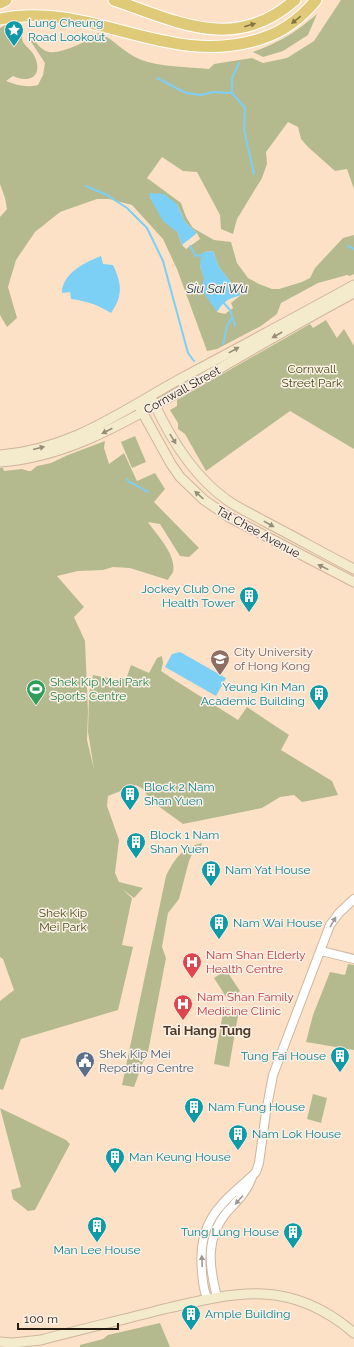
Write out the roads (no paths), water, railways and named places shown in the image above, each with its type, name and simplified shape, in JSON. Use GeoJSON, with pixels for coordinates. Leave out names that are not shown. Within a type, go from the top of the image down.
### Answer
{"type":"FeatureCollection","features":[{"type":"Feature","properties":{"kind":"highway"},"geometry":{"type":"LineString","coordinates":[[0,3],[6,0]]}},
{"type":"Feature","properties":{"kind":"highway"},"geometry":{"type":"LineString","coordinates":[[114,0],[172,21],[195,27],[216,30],[233,29],[258,23],[274,16],[295,0]]}},
{"type":"Feature","properties":{"kind":"highway"},"geometry":{"type":"LineString","coordinates":[[140,24],[188,40],[213,44],[239,44],[257,40],[282,30],[304,14],[316,0]]}},
{"type":"Feature","properties":{"kind":"highway"},"geometry":{"type":"LineString","coordinates":[[0,19],[36,5]]}},
{"type":"Feature","properties":{"kind":"main road","name":"Cornwall Street"},"geometry":{"type":"LineString","coordinates":[[0,455],[27,451],[61,442],[90,430],[354,285]]}},
{"type":"Feature","properties":{"kind":"main road","name":"Cornwall Street"},"geometry":{"type":"LineString","coordinates":[[0,462],[35,458],[63,450],[85,441],[155,405],[354,293]]}},
{"type":"Feature","properties":{"kind":"main road","name":"Tat Chee Avenue"},"geometry":{"type":"LineString","coordinates":[[151,396],[169,433],[183,455],[214,490],[238,507],[350,567]]}},
{"type":"Feature","properties":{"kind":"main road","name":"Tat Chee Avenue"},"geometry":{"type":"LineString","coordinates":[[138,403],[141,412],[170,464],[180,477],[217,510],[229,518],[305,558],[354,582]]}},
{"type":"Feature","properties":{"kind":"main road"},"geometry":{"type":"LineString","coordinates":[[0,1342],[13,1343],[41,1340],[213,1298],[261,1293],[297,1300],[322,1310],[354,1333]]}},
{"type":"Feature","properties":{"kind":"street"},"geometry":{"type":"LineString","coordinates":[[213,1298],[204,1290],[201,1262],[203,1239],[206,1227],[221,1206],[252,1176],[259,1163],[273,1076],[330,925],[354,899]]}},
{"type":"Feature","properties":{"kind":"street"},"geometry":{"type":"LineString","coordinates":[[321,951],[354,959]]}},
{"type":"Feature","properties":{"kind":"water","name":"Siu Sai Wu"},"geometry":{"type":"Polygon","coordinates":[[[149,193],[164,194],[177,204],[185,222],[197,233],[182,245],[178,233],[163,221],[150,198],[149,193]]]}},
{"type":"Feature","properties":{"kind":"water","name":"Siu Sai Wu"},"geometry":{"type":"Polygon","coordinates":[[[213,251],[219,267],[241,295],[227,300],[217,312],[201,289],[204,278],[200,266],[201,255],[204,252],[213,251]]]}},
{"type":"Feature","properties":{"kind":"water"},"geometry":{"type":"Polygon","coordinates":[[[101,256],[103,264],[113,265],[118,278],[120,290],[118,301],[111,313],[92,304],[71,299],[70,292],[62,293],[63,286],[70,274],[82,265],[101,256]]]}},
{"type":"Feature","properties":{"kind":"water"},"geometry":{"type":"Polygon","coordinates":[[[180,652],[226,678],[216,696],[165,667],[172,654],[180,652]]]}},
{"type":"Feature","properties":{"kind":"waterway"},"geometry":{"type":"LineString","coordinates":[[239,63],[232,78],[232,93],[245,108],[244,129],[254,174]]}},
{"type":"Feature","properties":{"kind":"waterway"},"geometry":{"type":"LineString","coordinates":[[157,78],[186,93],[201,95],[213,92],[232,93]]}},
{"type":"Feature","properties":{"kind":"waterway"},"geometry":{"type":"LineString","coordinates":[[86,186],[107,195],[127,208],[147,228],[163,261],[188,353],[194,361]]}},
{"type":"Feature","properties":{"kind":"waterway"},"geometry":{"type":"LineString","coordinates":[[190,246],[196,256],[201,255]]}},
{"type":"Feature","properties":{"kind":"waterway"},"geometry":{"type":"LineString","coordinates":[[348,246],[354,249]]}},
{"type":"Feature","properties":{"kind":"waterway"},"geometry":{"type":"LineString","coordinates":[[223,302],[230,310],[235,326]]}},
{"type":"Feature","properties":{"kind":"waterway"},"geometry":{"type":"LineString","coordinates":[[223,344],[229,321],[232,318]]}},
{"type":"Feature","properties":{"kind":"waterway"},"geometry":{"type":"LineString","coordinates":[[127,479],[129,482],[148,492]]}},
{"type":"Feature","properties":{"kind":"place","name":"Lung Cheung Road Lookout"},"geometry":{"type":"Point","coordinates":[14,47]}},
{"type":"Feature","properties":{"kind":"place","name":"Jockey Club One Health Tower"},"geometry":{"type":"Point","coordinates":[249,613]}},
{"type":"Feature","properties":{"kind":"place","name":"City University of Hong Kong"},"geometry":{"type":"Point","coordinates":[220,676]}},
{"type":"Feature","properties":{"kind":"place","name":"Shek Kip Mei Park Sports Centre"},"geometry":{"type":"Point","coordinates":[36,706]}},
{"type":"Feature","properties":{"kind":"place","name":"Yeung Kin Man Academic Building"},"geometry":{"type":"Point","coordinates":[319,711]}},
{"type":"Feature","properties":{"kind":"place","name":"Block 2 Nam Shan Yuen"},"geometry":{"type":"Point","coordinates":[130,811]}},
{"type":"Feature","properties":{"kind":"place","name":"Block 1 Nam Shan Yuen"},"geometry":{"type":"Point","coordinates":[136,859]}},
{"type":"Feature","properties":{"kind":"place","name":"Nam Yat House"},"geometry":{"type":"Point","coordinates":[211,887]}},
{"type":"Feature","properties":{"kind":"place","name":"Nam Wai House"},"geometry":{"type":"Point","coordinates":[219,940]}},
{"type":"Feature","properties":{"kind":"place","name":"Nam Shan Elderly Health Centre"},"geometry":{"type":"Point","coordinates":[192,979]}},
{"type":"Feature","properties":{"kind":"place","name":"Nam Shan Family Medicine Clinic"},"geometry":{"type":"Point","coordinates":[183,1021]}},
{"type":"Feature","properties":{"kind":"place","name":"Tung Fai House"},"geometry":{"type":"Point","coordinates":[340,1073]}},
{"type":"Feature","properties":{"kind":"place","name":"Shek Kip Mei Reporting Centre"},"geometry":{"type":"Point","coordinates":[85,1078]}},
{"type":"Feature","properties":{"kind":"place","name":"Nam Fung House"},"geometry":{"type":"Point","coordinates":[194,1124]}},
{"type":"Feature","properties":{"kind":"place","name":"Nam Lok House"},"geometry":{"type":"Point","coordinates":[238,1151]}},
{"type":"Feature","properties":{"kind":"place","name":"Man Keung House"},"geometry":{"type":"Point","coordinates":[115,1174]}},
{"type":"Feature","properties":{"kind":"place","name":"Man Lee House"},"geometry":{"type":"Point","coordinates":[97,1243]}},
{"type":"Feature","properties":{"kind":"place","name":"Tung Lung House"},"geometry":{"type":"Point","coordinates":[293,1249]}},
{"type":"Feature","properties":{"kind":"place","name":"Ample Building"},"geometry":{"type":"Point","coordinates":[191,1331]}},
{"type":"Feature","properties":{"kind":"district","name":"Tai Hang Tung"},"geometry":{"type":"Point","coordinates":[207,1030]}},
{"type":"Feature","properties":{"kind":"park label","name":"Cornwall Street Park"},"geometry":{"type":"Point","coordinates":[312,376]}},
{"type":"Feature","properties":{"kind":"park label","name":"Shek Kip Mei Park"},"geometry":{"type":"Point","coordinates":[63,920]}}]}
